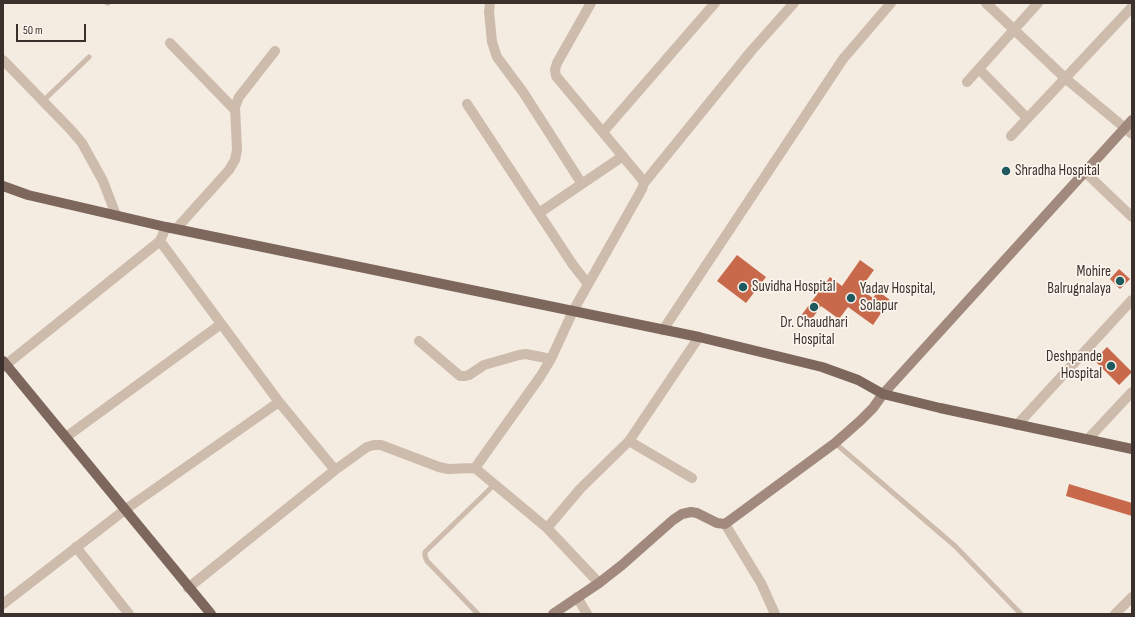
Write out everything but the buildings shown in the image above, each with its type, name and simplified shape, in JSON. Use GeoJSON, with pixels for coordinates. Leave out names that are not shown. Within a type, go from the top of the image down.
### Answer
{"type":"FeatureCollection","features":[{"type":"Feature","properties":{"kind":"main road"},"geometry":{"type":"LineString","coordinates":[[553,614],[599,583],[682,514],[692,512],[697,513],[717,523],[725,524],[835,443],[873,408],[883,394],[1085,172],[1128,131],[1132,120]]}},
{"type":"Feature","properties":{"kind":"main road"},"geometry":{"type":"LineString","coordinates":[[3,186],[28,195],[171,228],[699,337],[822,367],[858,380],[883,394],[940,408],[1132,449]]}},
{"type":"Feature","properties":{"kind":"main road"},"geometry":{"type":"LineString","coordinates":[[4,364],[126,509],[188,588],[211,614]]}},
{"type":"Feature","properties":{"kind":"street"},"geometry":{"type":"LineString","coordinates":[[490,3],[489,10],[492,42],[497,56],[523,92],[582,184]]}},
{"type":"Feature","properties":{"kind":"street"},"geometry":{"type":"LineString","coordinates":[[590,3],[557,63],[555,70],[556,76],[644,183]]}},
{"type":"Feature","properties":{"kind":"street"},"geometry":{"type":"LineString","coordinates":[[603,132],[715,3]]}},
{"type":"Feature","properties":{"kind":"street"},"geometry":{"type":"LineString","coordinates":[[475,468],[540,377],[551,359],[573,311],[644,183],[752,50],[794,3]]}},
{"type":"Feature","properties":{"kind":"street"},"geometry":{"type":"LineString","coordinates":[[663,330],[843,59],[891,3]]}},
{"type":"Feature","properties":{"kind":"street"},"geometry":{"type":"LineString","coordinates":[[986,3],[1065,78],[1128,131]]}},
{"type":"Feature","properties":{"kind":"street"},"geometry":{"type":"LineString","coordinates":[[967,82],[1038,3]]}},
{"type":"Feature","properties":{"kind":"street"},"geometry":{"type":"LineString","coordinates":[[1011,136],[1132,7]]}},
{"type":"Feature","properties":{"kind":"street"},"geometry":{"type":"LineString","coordinates":[[170,43],[235,110]]}},
{"type":"Feature","properties":{"kind":"street"},"geometry":{"type":"LineString","coordinates":[[4,364],[160,241],[229,170],[235,160],[237,150],[235,107],[242,93],[276,51]]}},
{"type":"Feature","properties":{"kind":"street"},"geometry":{"type":"LineString","coordinates":[[3,60],[71,130],[90,156],[103,181],[116,216]]}},
{"type":"Feature","properties":{"kind":"street"},"geometry":{"type":"LineString","coordinates":[[979,68],[1028,118]]}},
{"type":"Feature","properties":{"kind":"street"},"geometry":{"type":"LineString","coordinates":[[467,104],[573,265],[588,284]]}},
{"type":"Feature","properties":{"kind":"street"},"geometry":{"type":"LineString","coordinates":[[539,213],[623,156]]}},
{"type":"Feature","properties":{"kind":"street"},"geometry":{"type":"LineString","coordinates":[[1085,172],[1132,218]]}},
{"type":"Feature","properties":{"kind":"street"},"geometry":{"type":"LineString","coordinates":[[160,241],[279,402],[335,470]]}},
{"type":"Feature","properties":{"kind":"street"},"geometry":{"type":"LineString","coordinates":[[1017,425],[1132,300]]}},
{"type":"Feature","properties":{"kind":"street"},"geometry":{"type":"LineString","coordinates":[[66,437],[221,324]]}},
{"type":"Feature","properties":{"kind":"street"},"geometry":{"type":"LineString","coordinates":[[547,528],[580,490],[629,441],[699,337]]}},
{"type":"Feature","properties":{"kind":"street"},"geometry":{"type":"LineString","coordinates":[[419,341],[460,376],[465,376],[484,365],[519,355],[526,354],[551,359]]}},
{"type":"Feature","properties":{"kind":"street"},"geometry":{"type":"LineString","coordinates":[[1088,439],[1132,392]]}},
{"type":"Feature","properties":{"kind":"street"},"geometry":{"type":"LineString","coordinates":[[3,604],[126,509],[279,402]]}},
{"type":"Feature","properties":{"kind":"street"},"geometry":{"type":"LineString","coordinates":[[629,441],[692,478]]}},
{"type":"Feature","properties":{"kind":"street"},"geometry":{"type":"LineString","coordinates":[[188,588],[335,470],[367,447],[374,445],[381,445],[439,467],[448,469],[475,468],[547,528],[599,583]]}},
{"type":"Feature","properties":{"kind":"street"},"geometry":{"type":"LineString","coordinates":[[725,524],[761,583],[775,614]]}},
{"type":"Feature","properties":{"kind":"street"},"geometry":{"type":"LineString","coordinates":[[76,547],[128,614]]}},
{"type":"Feature","properties":{"kind":"street"},"geometry":{"type":"LineString","coordinates":[[577,597],[587,614]]}},
{"type":"Feature","properties":{"kind":"street"},"geometry":{"type":"LineString","coordinates":[[1115,614],[1132,597]]}},
{"type":"Feature","properties":{"kind":"lane"},"geometry":{"type":"LineString","coordinates":[[43,101],[88,57]]}},
{"type":"Feature","properties":{"kind":"lane"},"geometry":{"type":"LineString","coordinates":[[835,443],[955,546],[1021,614]]}},
{"type":"Feature","properties":{"kind":"lane"},"geometry":{"type":"LineString","coordinates":[[478,614],[427,561],[425,552],[495,484]]}},
{"type":"Feature","properties":{"kind":"place","name":"Shradha Hospital"},"geometry":{"type":"Point","coordinates":[1006,171]}},
{"type":"Feature","properties":{"kind":"place","name":"Mohire Balrugnalaya"},"geometry":{"type":"Point","coordinates":[1120,281]}},
{"type":"Feature","properties":{"kind":"place","name":"Suvidha Hospital"},"geometry":{"type":"Point","coordinates":[743,287]}},
{"type":"Feature","properties":{"kind":"place","name":"Yadav Hospital, Solapur"},"geometry":{"type":"Point","coordinates":[851,298]}},
{"type":"Feature","properties":{"kind":"place","name":"Dr. Chaudhari Hospital"},"geometry":{"type":"Point","coordinates":[814,307]}},
{"type":"Feature","properties":{"kind":"place","name":"Deshpande Hospital"},"geometry":{"type":"Point","coordinates":[1111,366]}}]}
